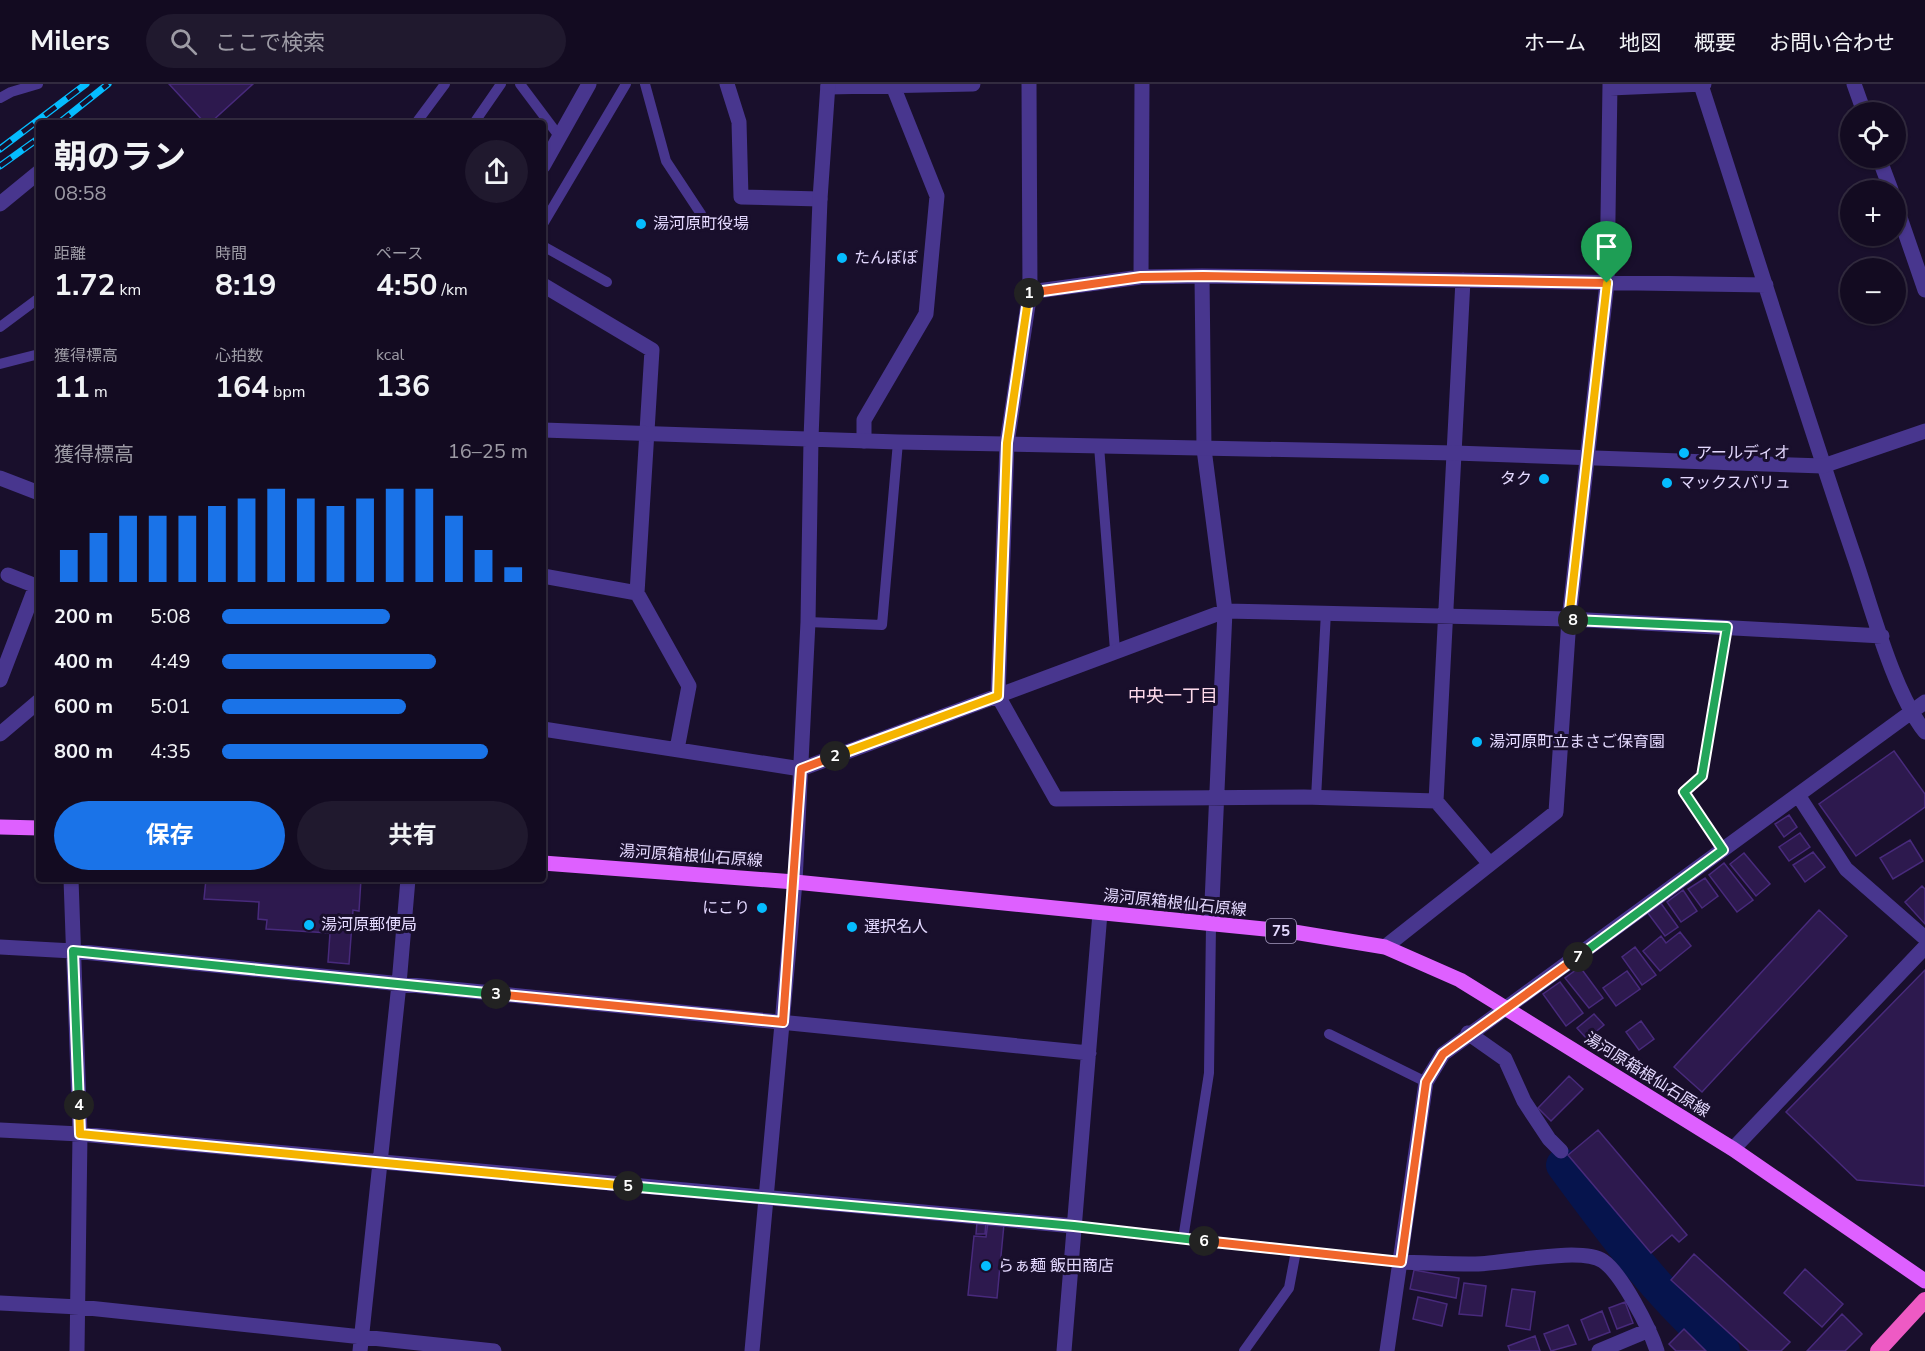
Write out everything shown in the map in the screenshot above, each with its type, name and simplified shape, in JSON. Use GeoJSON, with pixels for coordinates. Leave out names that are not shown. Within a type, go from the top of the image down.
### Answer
{"type":"FeatureCollection","features":[{"type":"Feature","properties":{"kind":"highway"},"geometry":{"type":"LineString","coordinates":[[1878,1351],[1925,1300]]}},
{"type":"Feature","properties":{"kind":"main road"},"geometry":{"type":"LineString","coordinates":[[0,828],[36,828]]}},
{"type":"Feature","properties":{"kind":"main road","name":"湯河原箱根仙石原線"},"geometry":{"type":"LineString","coordinates":[[546,863],[795,882],[1294,932],[1385,947],[1460,980],[1733,1149],[1925,1281]]}},
{"type":"Feature","properties":{"kind":"street"},"geometry":{"type":"LineString","coordinates":[[546,160],[589,84]]}},
{"type":"Feature","properties":{"kind":"street"},"geometry":{"type":"LineString","coordinates":[[728,84],[739,122],[741,198],[820,199]]}},
{"type":"Feature","properties":{"kind":"street"},"geometry":{"type":"LineString","coordinates":[[752,1351],[795,882],[808,622],[811,439],[820,199],[828,86],[973,84]]}},
{"type":"Feature","properties":{"kind":"street"},"geometry":{"type":"LineString","coordinates":[[1029,84],[1030,292],[1007,443],[998,696],[1056,799],[1316,798],[1436,801]]}},
{"type":"Feature","properties":{"kind":"street"},"geometry":{"type":"LineString","coordinates":[[1141,277],[1142,84]]}},
{"type":"Feature","properties":{"kind":"street"},"geometry":{"type":"LineString","coordinates":[[1385,947],[1489,862],[1556,812],[1569,619],[1607,283],[1610,86],[1702,84],[1823,466],[1910,713],[1925,732]]}},
{"type":"Feature","properties":{"kind":"street"},"geometry":{"type":"LineString","coordinates":[[1854,84],[1860,102]]}},
{"type":"Feature","properties":{"kind":"street"},"geometry":{"type":"LineString","coordinates":[[864,441],[864,420],[926,314],[937,196],[893,86]]}},
{"type":"Feature","properties":{"kind":"street"},"geometry":{"type":"LineString","coordinates":[[0,204],[36,174]]}},
{"type":"Feature","properties":{"kind":"street"},"geometry":{"type":"LineString","coordinates":[[1906,235],[1925,290]]}},
{"type":"Feature","properties":{"kind":"street"},"geometry":{"type":"LineString","coordinates":[[1030,292],[1141,277],[1203,276],[1766,285]]}},
{"type":"Feature","properties":{"kind":"street"},"geometry":{"type":"LineString","coordinates":[[1203,276],[1204,449],[1226,611],[1211,925]]}},
{"type":"Feature","properties":{"kind":"street"},"geometry":{"type":"LineString","coordinates":[[1463,280],[1436,801],[1489,862]]}},
{"type":"Feature","properties":{"kind":"street"},"geometry":{"type":"LineString","coordinates":[[546,287],[652,350],[637,593],[689,686],[677,749]]}},
{"type":"Feature","properties":{"kind":"street"},"geometry":{"type":"LineString","coordinates":[[546,430],[898,442],[1455,453],[1823,466],[1925,431]]}},
{"type":"Feature","properties":{"kind":"street"},"geometry":{"type":"LineString","coordinates":[[0,478],[36,492]]}},
{"type":"Feature","properties":{"kind":"street"},"geometry":{"type":"LineString","coordinates":[[0,680],[36,586],[8,575]]}},
{"type":"Feature","properties":{"kind":"street"},"geometry":{"type":"LineString","coordinates":[[546,577],[637,593]]}},
{"type":"Feature","properties":{"kind":"street"},"geometry":{"type":"LineString","coordinates":[[546,729],[801,769],[1226,611],[1569,619],[1882,636]]}},
{"type":"Feature","properties":{"kind":"street"},"geometry":{"type":"LineString","coordinates":[[1387,1351],[1426,1082],[1443,1054],[1468,1033],[1506,1009],[1925,702]]}},
{"type":"Feature","properties":{"kind":"street"},"geometry":{"type":"LineString","coordinates":[[3,726],[36,703]]}},
{"type":"Feature","properties":{"kind":"street"},"geometry":{"type":"LineString","coordinates":[[1798,795],[1846,869],[1925,938]]}},
{"type":"Feature","properties":{"kind":"street"},"geometry":{"type":"LineString","coordinates":[[71,882],[80,1134],[77,1351]]}},
{"type":"Feature","properties":{"kind":"street"},"geometry":{"type":"LineString","coordinates":[[361,1344],[408,882]]}},
{"type":"Feature","properties":{"kind":"street"},"geometry":{"type":"LineString","coordinates":[[1064,1351],[1100,913]]}},
{"type":"Feature","properties":{"kind":"street"},"geometry":{"type":"LineString","coordinates":[[0,947],[73,951],[1089,1053]]}},
{"type":"Feature","properties":{"kind":"street"},"geometry":{"type":"LineString","coordinates":[[1733,1149],[1925,947]]}},
{"type":"Feature","properties":{"kind":"street"},"geometry":{"type":"LineString","coordinates":[[1468,1033],[1505,1059],[1524,1101],[1549,1139],[1561,1151]]}},
{"type":"Feature","properties":{"kind":"street"},"geometry":{"type":"LineString","coordinates":[[0,1130],[80,1134],[1074,1226]]}},
{"type":"Feature","properties":{"kind":"street"},"geometry":{"type":"LineString","coordinates":[[1401,1262],[1476,1264],[1582,1254],[1602,1261],[1624,1287],[1650,1330],[1657,1351]]}},
{"type":"Feature","properties":{"kind":"street"},"geometry":{"type":"LineString","coordinates":[[0,1303],[79,1307],[361,1344],[494,1351]]}},
{"type":"Feature","properties":{"kind":"street"},"geometry":{"type":"LineString","coordinates":[[1599,1351],[1650,1330]]}},
{"type":"Feature","properties":{"kind":"lane"},"geometry":{"type":"LineString","coordinates":[[0,98],[11,92],[38,84]]}},
{"type":"Feature","properties":{"kind":"lane"},"geometry":{"type":"LineString","coordinates":[[418,120],[445,84]]}},
{"type":"Feature","properties":{"kind":"lane"},"geometry":{"type":"LineString","coordinates":[[476,120],[501,84]]}},
{"type":"Feature","properties":{"kind":"lane"},"geometry":{"type":"LineString","coordinates":[[520,84],[559,136]]}},
{"type":"Feature","properties":{"kind":"lane"},"geometry":{"type":"LineString","coordinates":[[546,219],[626,84]]}},
{"type":"Feature","properties":{"kind":"lane"},"geometry":{"type":"LineString","coordinates":[[645,84],[666,160],[701,214]]}},
{"type":"Feature","properties":{"kind":"lane"},"geometry":{"type":"LineString","coordinates":[[546,248],[607,282]]}},
{"type":"Feature","properties":{"kind":"lane"},"geometry":{"type":"LineString","coordinates":[[0,327],[36,300]]}},
{"type":"Feature","properties":{"kind":"lane"},"geometry":{"type":"LineString","coordinates":[[0,364],[36,355]]}},
{"type":"Feature","properties":{"kind":"lane"},"geometry":{"type":"LineString","coordinates":[[808,622],[882,625],[898,442]]}},
{"type":"Feature","properties":{"kind":"lane"},"geometry":{"type":"LineString","coordinates":[[1098,447],[1115,651]]}},
{"type":"Feature","properties":{"kind":"lane"},"geometry":{"type":"LineString","coordinates":[[1316,798],[1326,612]]}},
{"type":"Feature","properties":{"kind":"lane"},"geometry":{"type":"LineString","coordinates":[[1723,850],[1684,792],[1702,776],[1727,627]]}},
{"type":"Feature","properties":{"kind":"lane"},"geometry":{"type":"LineString","coordinates":[[1183,1239],[1209,1073],[1211,925]]}},
{"type":"Feature","properties":{"kind":"lane"},"geometry":{"type":"LineString","coordinates":[[1329,1034],[1426,1082]]}},
{"type":"Feature","properties":{"kind":"lane"},"geometry":{"type":"LineString","coordinates":[[1074,1226],[1401,1262]]}},
{"type":"Feature","properties":{"kind":"lane"},"geometry":{"type":"LineString","coordinates":[[1244,1351],[1289,1288],[1296,1251]]}},
{"type":"Feature","properties":{"kind":"building"},"geometry":{"type":"Polygon","coordinates":[[[169,84],[253,84],[213,120],[202,120],[169,84]]]}},
{"type":"Feature","properties":{"kind":"building"},"geometry":{"type":"Polygon","coordinates":[[[1894,751],[1925,794],[1925,807],[1856,856],[1819,804],[1894,751]]]}},
{"type":"Feature","properties":{"kind":"building"},"geometry":{"type":"Polygon","coordinates":[[[1789,815],[1797,827],[1784,837],[1775,824],[1789,815]]]}},
{"type":"Feature","properties":{"kind":"building"},"geometry":{"type":"Polygon","coordinates":[[[1800,833],[1810,847],[1789,861],[1779,847],[1800,833]]]}},
{"type":"Feature","properties":{"kind":"building"},"geometry":{"type":"Polygon","coordinates":[[[1910,840],[1923,861],[1893,879],[1880,858],[1910,840]]]}},
{"type":"Feature","properties":{"kind":"building"},"geometry":{"type":"Polygon","coordinates":[[[1813,852],[1825,867],[1805,882],[1793,865],[1813,852]]]}},
{"type":"Feature","properties":{"kind":"building"},"geometry":{"type":"Polygon","coordinates":[[[1744,853],[1770,884],[1756,896],[1730,864],[1744,853]]]}},
{"type":"Feature","properties":{"kind":"building"},"geometry":{"type":"Polygon","coordinates":[[[1724,863],[1753,900],[1737,912],[1709,875],[1724,863]]]}},
{"type":"Feature","properties":{"kind":"building"},"geometry":{"type":"Polygon","coordinates":[[[1705,878],[1718,896],[1702,908],[1688,889],[1705,878]]]}},
{"type":"Feature","properties":{"kind":"building","name":"湯河原郵便局"},"geometry":{"type":"Polygon","coordinates":[[[206,882],[361,882],[359,911],[353,910],[349,964],[328,962],[330,933],[266,929],[267,920],[258,919],[259,902],[204,899],[206,882]]]}},
{"type":"Feature","properties":{"kind":"building"},"geometry":{"type":"Polygon","coordinates":[[[1922,886],[1925,889],[1925,924],[1905,902],[1922,886]]]}},
{"type":"Feature","properties":{"kind":"building"},"geometry":{"type":"Polygon","coordinates":[[[1683,890],[1697,911],[1681,922],[1667,902],[1683,890]]]}},
{"type":"Feature","properties":{"kind":"building"},"geometry":{"type":"Polygon","coordinates":[[[1660,902],[1678,927],[1665,936],[1647,912],[1660,902]]]}},
{"type":"Feature","properties":{"kind":"building"},"geometry":{"type":"Polygon","coordinates":[[[1819,910],[1847,936],[1702,1092],[1674,1067],[1819,910]]]}},
{"type":"Feature","properties":{"kind":"building"},"geometry":{"type":"Polygon","coordinates":[[[1680,932],[1691,946],[1660,971],[1643,951],[1661,936],[1666,943],[1680,932]]]}},
{"type":"Feature","properties":{"kind":"building"},"geometry":{"type":"Polygon","coordinates":[[[1635,947],[1656,975],[1642,985],[1622,957],[1635,947]]]}},
{"type":"Feature","properties":{"kind":"building"},"geometry":{"type":"Polygon","coordinates":[[[1580,967],[1603,998],[1589,1008],[1565,978],[1580,967]]]}},
{"type":"Feature","properties":{"kind":"building"},"geometry":{"type":"Polygon","coordinates":[[[1925,970],[1925,1186],[1857,1180],[1786,1112],[1925,970]]]}},
{"type":"Feature","properties":{"kind":"building"},"geometry":{"type":"Polygon","coordinates":[[[1627,971],[1640,989],[1616,1006],[1603,988],[1627,971]]]}},
{"type":"Feature","properties":{"kind":"building"},"geometry":{"type":"Polygon","coordinates":[[[1560,982],[1583,1013],[1566,1026],[1543,994],[1560,982]]]}},
{"type":"Feature","properties":{"kind":"building"},"geometry":{"type":"Polygon","coordinates":[[[1594,1014],[1604,1025],[1587,1039],[1577,1028],[1594,1014]]]}},
{"type":"Feature","properties":{"kind":"building"},"geometry":{"type":"Polygon","coordinates":[[[1641,1021],[1654,1039],[1639,1050],[1626,1032],[1641,1021]]]}},
{"type":"Feature","properties":{"kind":"building"},"geometry":{"type":"Polygon","coordinates":[[[1569,1076],[1583,1089],[1551,1121],[1538,1108],[1569,1076]]]}},
{"type":"Feature","properties":{"kind":"building"},"geometry":{"type":"Polygon","coordinates":[[[1598,1130],[1687,1235],[1679,1242],[1672,1235],[1651,1253],[1568,1155],[1598,1130]]]}},
{"type":"Feature","properties":{"kind":"building"},"geometry":{"type":"Polygon","coordinates":[[[977,1222],[986,1222],[985,1234],[976,1234],[977,1222]]]}},
{"type":"Feature","properties":{"kind":"building","name":"らぁ麺 飯田商店"},"geometry":{"type":"Polygon","coordinates":[[[988,1222],[1004,1224],[997,1298],[968,1295],[974,1236],[986,1237],[988,1222]]]}},
{"type":"Feature","properties":{"kind":"building"},"geometry":{"type":"Polygon","coordinates":[[[1694,1254],[1790,1342],[1781,1351],[1749,1351],[1671,1280],[1694,1254]]]}},
{"type":"Feature","properties":{"kind":"building"},"geometry":{"type":"Polygon","coordinates":[[[1805,1269],[1843,1304],[1822,1327],[1784,1293],[1805,1269]]]}},
{"type":"Feature","properties":{"kind":"building"},"geometry":{"type":"Polygon","coordinates":[[[1414,1270],[1459,1278],[1456,1298],[1410,1289],[1414,1270]]]}},
{"type":"Feature","properties":{"kind":"building"},"geometry":{"type":"Polygon","coordinates":[[[1464,1283],[1486,1286],[1482,1316],[1459,1314],[1464,1283]]]}},
{"type":"Feature","properties":{"kind":"building"},"geometry":{"type":"Polygon","coordinates":[[[1512,1289],[1535,1292],[1530,1330],[1506,1326],[1512,1289]]]}},
{"type":"Feature","properties":{"kind":"building"},"geometry":{"type":"Polygon","coordinates":[[[1418,1297],[1447,1304],[1442,1326],[1413,1319],[1418,1297]]]}},
{"type":"Feature","properties":{"kind":"building"},"geometry":{"type":"Polygon","coordinates":[[[1625,1302],[1633,1323],[1617,1329],[1609,1308],[1625,1302]]]}},
{"type":"Feature","properties":{"kind":"building"},"geometry":{"type":"Polygon","coordinates":[[[1602,1311],[1610,1332],[1589,1340],[1581,1320],[1602,1311]]]}},
{"type":"Feature","properties":{"kind":"building"},"geometry":{"type":"Polygon","coordinates":[[[1842,1314],[1862,1334],[1845,1351],[1807,1351],[1842,1314]]]}},
{"type":"Feature","properties":{"kind":"building"},"geometry":{"type":"Polygon","coordinates":[[[1568,1325],[1576,1344],[1551,1351],[1544,1334],[1568,1325]]]}},
{"type":"Feature","properties":{"kind":"building"},"geometry":{"type":"Polygon","coordinates":[[[1684,1329],[1706,1351],[1676,1351],[1669,1344],[1684,1329]]]}},
{"type":"Feature","properties":{"kind":"building"},"geometry":{"type":"Polygon","coordinates":[[[1535,1336],[1540,1351],[1510,1351],[1508,1346],[1535,1336]]]}},
{"type":"Feature","properties":{"kind":"waterway"},"geometry":{"type":"LineString","coordinates":[[1563,1165],[1658,1286],[1678,1309],[1723,1351]]}},
{"type":"Feature","properties":{"kind":"railway"},"geometry":{"type":"LineString","coordinates":[[38,120],[86,84]]}},
{"type":"Feature","properties":{"kind":"railway"},"geometry":{"type":"LineString","coordinates":[[63,120],[108,84]]}},
{"type":"Feature","properties":{"kind":"railway"},"geometry":{"type":"LineString","coordinates":[[0,149],[36,122]]}},
{"type":"Feature","properties":{"kind":"railway"},"geometry":{"type":"LineString","coordinates":[[0,166],[36,140]]}},
{"type":"Feature","properties":{"kind":"place","name":"湯河原町役場"},"geometry":{"type":"Point","coordinates":[641,224]}},
{"type":"Feature","properties":{"kind":"place","name":"たんぽぽ"},"geometry":{"type":"Point","coordinates":[842,258]}},
{"type":"Feature","properties":{"kind":"place","name":"アールディオ"},"geometry":{"type":"Point","coordinates":[1684,453]}},
{"type":"Feature","properties":{"kind":"place","name":"タク"},"geometry":{"type":"Point","coordinates":[1544,479]}},
{"type":"Feature","properties":{"kind":"place","name":"マックスバリュ"},"geometry":{"type":"Point","coordinates":[1667,483]}},
{"type":"Feature","properties":{"kind":"place","name":"湯河原町立まさご保育園"},"geometry":{"type":"Point","coordinates":[1477,742]}},
{"type":"Feature","properties":{"kind":"place","name":"にこり"},"geometry":{"type":"Point","coordinates":[762,908]}},
{"type":"Feature","properties":{"kind":"place","name":"湯河原郵便局"},"geometry":{"type":"Point","coordinates":[309,925]}},
{"type":"Feature","properties":{"kind":"place","name":"選択名人"},"geometry":{"type":"Point","coordinates":[852,927]}},
{"type":"Feature","properties":{"kind":"place","name":"らぁ麺 飯田商店"},"geometry":{"type":"Point","coordinates":[986,1266]}},
{"type":"Feature","properties":{"kind":"district","name":"中央一丁目"},"geometry":{"type":"Point","coordinates":[1173,696]}},
{"type":"Feature","properties":{"kind":"route"},"geometry":{"type":"LineString","coordinates":[[1203,276],[1607,283],[1569,619],[1727,627],[1702,776],[1684,792],[1723,850],[1506,1009],[1468,1033],[1443,1054],[1426,1082],[1401,1262],[1074,1226],[80,1134],[73,951],[783,1022],[795,882],[801,769],[998,696],[1007,443],[1030,292],[1141,277],[1203,276]]}}]}
